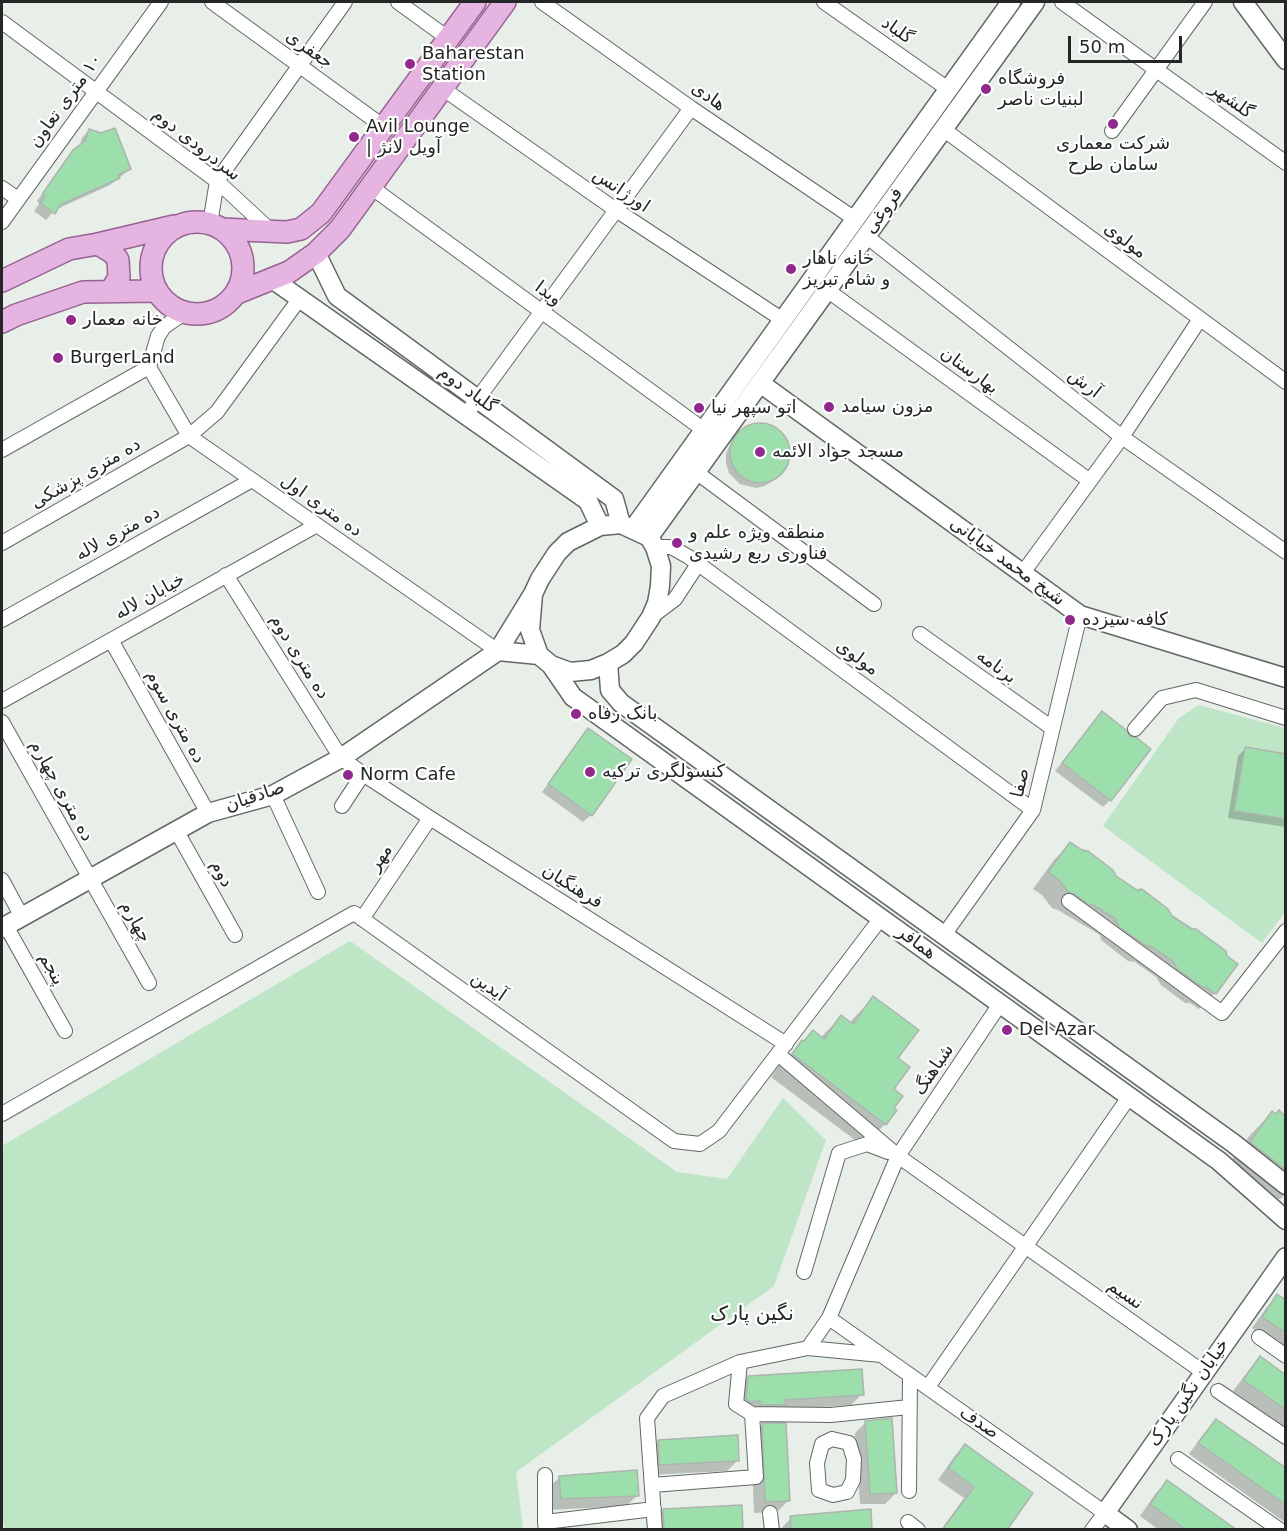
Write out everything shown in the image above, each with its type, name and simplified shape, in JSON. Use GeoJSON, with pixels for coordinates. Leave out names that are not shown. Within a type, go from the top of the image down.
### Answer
{"type":"FeatureCollection","features":[{"type":"Feature","properties":{"kind":"main road"},"geometry":{"type":"LineString","coordinates":[[2,281],[69,249],[186,223],[198,222],[216,226],[287,232],[301,229],[321,213],[476,2]]}},
{"type":"Feature","properties":{"kind":"main road"},"geometry":{"type":"LineString","coordinates":[[237,292],[289,272],[316,253],[340,229],[505,2]]}},
{"type":"Feature","properties":{"kind":"main road","name":"فروغى"},"geometry":{"type":"LineString","coordinates":[[639,534],[704,430],[1011,2]]}},
{"type":"Feature","properties":{"kind":"main road","name":"فروغى"},"geometry":{"type":"LineString","coordinates":[[639,534],[696,472],[1035,2]]}},
{"type":"Feature","properties":{"kind":"main road"},"geometry":{"type":"LineString","coordinates":[[1245,2],[1286,60]]}},
{"type":"Feature","properties":{"kind":"main road"},"geometry":{"type":"LineString","coordinates":[[186,223],[165,235],[157,244],[152,255],[152,279],[156,291],[173,308],[196,315],[208,314],[229,302],[242,282],[244,270],[238,246],[231,236],[216,226]]}},
{"type":"Feature","properties":{"kind":"main road"},"geometry":{"type":"LineString","coordinates":[[98,244],[106,247],[118,260],[119,277],[111,291]]}},
{"type":"Feature","properties":{"kind":"main road","name":"گلباد دوم"},"geometry":{"type":"LineString","coordinates":[[316,253],[337,296],[614,499],[639,534]]}},
{"type":"Feature","properties":{"kind":"main road","name":"گلباد دوم"},"geometry":{"type":"LineString","coordinates":[[272,279],[588,501],[600,526]]}},
{"type":"Feature","properties":{"kind":"main road"},"geometry":{"type":"LineString","coordinates":[[8,319],[83,292],[156,291]]}},
{"type":"Feature","properties":{"kind":"main road"},"geometry":{"type":"LineString","coordinates":[[374,352],[387,333]]}},
{"type":"Feature","properties":{"kind":"main road","name":"شیخ محمد خیابانی"},"geometry":{"type":"LineString","coordinates":[[760,383],[1080,615],[1286,678]]}},
{"type":"Feature","properties":{"kind":"main road"},"geometry":{"type":"LineString","coordinates":[[600,526],[639,534],[661,566],[660,586],[657,603],[651,617],[634,643],[623,654],[591,670],[570,672],[545,660],[498,651],[534,594],[540,579],[557,553],[568,542],[600,526]]}},
{"type":"Feature","properties":{"kind":"main road"},"geometry":{"type":"LineString","coordinates":[[534,594],[530,630],[545,660]]}},
{"type":"Feature","properties":{"kind":"main road","name":"صادقیان"},"geometry":{"type":"LineString","coordinates":[[4,927],[208,813],[273,795],[341,758],[498,651]]}},
{"type":"Feature","properties":{"kind":"main road","name":"همافر"},"geometry":{"type":"LineString","coordinates":[[545,660],[573,697],[1219,1161],[1286,1220]]}},
{"type":"Feature","properties":{"kind":"main road","name":"همافر"},"geometry":{"type":"LineString","coordinates":[[608,663],[610,690],[621,703],[1233,1143],[1286,1185]]}},
{"type":"Feature","properties":{"kind":"main road"},"geometry":{"type":"LineString","coordinates":[[695,784],[708,766]]}},
{"type":"Feature","properties":{"kind":"main road"},"geometry":{"type":"LineString","coordinates":[[1129,1097],[1143,1078]]}},
{"type":"Feature","properties":{"kind":"main road","name":"خیابان نگین پارک"},"geometry":{"type":"LineString","coordinates":[[1105,1513],[1286,1257]]}},
{"type":"Feature","properties":{"kind":"main road","name":"صدف"},"geometry":{"type":"LineString","coordinates":[[1105,1513],[1128,1530]]}},
{"type":"Feature","properties":{"kind":"street","name":"١٠ متری تعاون"},"geometry":{"type":"LineString","coordinates":[[2,222],[161,2]]}},
{"type":"Feature","properties":{"kind":"street","name":"جعفری"},"geometry":{"type":"LineString","coordinates":[[212,2],[384,127]]}},
{"type":"Feature","properties":{"kind":"street"},"geometry":{"type":"LineString","coordinates":[[216,226],[217,181],[345,2]]}},
{"type":"Feature","properties":{"kind":"street"},"geometry":{"type":"LineString","coordinates":[[398,2],[448,39]]}},
{"type":"Feature","properties":{"kind":"street","name":"هادی"},"geometry":{"type":"LineString","coordinates":[[542,2],[691,108],[855,219]]}},
{"type":"Feature","properties":{"kind":"street","name":"گلباد"},"geometry":{"type":"LineString","coordinates":[[824,2],[948,90]]}},
{"type":"Feature","properties":{"kind":"street","name":"گلشهر"},"geometry":{"type":"LineString","coordinates":[[1062,2],[1286,163]]}},
{"type":"Feature","properties":{"kind":"street"},"geometry":{"type":"LineString","coordinates":[[1112,131],[1205,2]]}},
{"type":"Feature","properties":{"kind":"street","name":"سردرودی دوم"},"geometry":{"type":"LineString","coordinates":[[2,22],[217,181],[271,231]]}},
{"type":"Feature","properties":{"kind":"street","name":"اورژانس"},"geometry":{"type":"LineString","coordinates":[[442,88],[616,210],[783,320]]}},
{"type":"Feature","properties":{"kind":"street"},"geometry":{"type":"LineString","coordinates":[[465,416],[691,108]]}},
{"type":"Feature","properties":{"kind":"street","name":"مولوی"},"geometry":{"type":"LineString","coordinates":[[943,129],[1286,382]]}},
{"type":"Feature","properties":{"kind":"street"},"geometry":{"type":"LineString","coordinates":[[2,188],[18,200]]}},
{"type":"Feature","properties":{"kind":"street","name":"ویدا"},"geometry":{"type":"LineString","coordinates":[[371,188],[704,430]]}},
{"type":"Feature","properties":{"kind":"street","name":"آرش"},"geometry":{"type":"LineString","coordinates":[[866,236],[1122,437],[1286,552]]}},
{"type":"Feature","properties":{"kind":"street","name":"بهارستان"},"geometry":{"type":"LineString","coordinates":[[827,290],[1090,481]]}},
{"type":"Feature","properties":{"kind":"street","name":"ده متری پزشکی"},"geometry":{"type":"LineString","coordinates":[[2,543],[189,436],[217,412],[300,298]]}},
{"type":"Feature","properties":{"kind":"street"},"geometry":{"type":"LineString","coordinates":[[2,450],[149,367],[158,336],[164,327],[184,313]]}},
{"type":"Feature","properties":{"kind":"street"},"geometry":{"type":"LineString","coordinates":[[2,333],[8,319]]}},
{"type":"Feature","properties":{"kind":"street"},"geometry":{"type":"LineString","coordinates":[[1022,574],[1122,437],[1200,320]]}},
{"type":"Feature","properties":{"kind":"street","name":"ده متری اول"},"geometry":{"type":"LineString","coordinates":[[149,367],[189,436],[498,651]]}},
{"type":"Feature","properties":{"kind":"street"},"geometry":{"type":"LineString","coordinates":[[696,472],[874,604]]}},
{"type":"Feature","properties":{"kind":"street","name":"ده متری لاله"},"geometry":{"type":"LineString","coordinates":[[2,620],[252,480]]}},
{"type":"Feature","properties":{"kind":"street","name":"خیابان لاله"},"geometry":{"type":"LineString","coordinates":[[2,701],[316,525]]}},
{"type":"Feature","properties":{"kind":"street","name":"مولوی"},"geometry":{"type":"LineString","coordinates":[[639,534],[679,550],[1033,810]]}},
{"type":"Feature","properties":{"kind":"street"},"geometry":{"type":"LineString","coordinates":[[651,617],[675,600],[698,564]]}},
{"type":"Feature","properties":{"kind":"street","name":"ده متری دوم"},"geometry":{"type":"LineString","coordinates":[[226,575],[341,758]]}},
{"type":"Feature","properties":{"kind":"street","name":"صفا"},"geometry":{"type":"LineString","coordinates":[[944,935],[1033,810],[1080,615]]}},
{"type":"Feature","properties":{"kind":"street","name":"برنامه"},"geometry":{"type":"LineString","coordinates":[[920,634],[1052,728]]}},
{"type":"Feature","properties":{"kind":"street","name":"ده متری سوم"},"geometry":{"type":"LineString","coordinates":[[111,640],[208,813]]}},
{"type":"Feature","properties":{"kind":"street"},"geometry":{"type":"LineString","coordinates":[[1135,729],[1162,698],[1196,690],[1286,718]]}},
{"type":"Feature","properties":{"kind":"street","name":"ده متری چهارم"},"geometry":{"type":"LineString","coordinates":[[2,722],[90,879]]}},
{"type":"Feature","properties":{"kind":"street","name":"فرهنگیان"},"geometry":{"type":"LineString","coordinates":[[341,758],[782,1049],[898,1156]]}},
{"type":"Feature","properties":{"kind":"street"},"geometry":{"type":"LineString","coordinates":[[342,806],[363,774]]}},
{"type":"Feature","properties":{"kind":"street"},"geometry":{"type":"LineString","coordinates":[[273,795],[318,892]]}},
{"type":"Feature","properties":{"kind":"street","name":"مهر"},"geometry":{"type":"LineString","coordinates":[[362,919],[430,818]]}},
{"type":"Feature","properties":{"kind":"street","name":"دوم"},"geometry":{"type":"LineString","coordinates":[[176,830],[235,934]]}},
{"type":"Feature","properties":{"kind":"street","name":"چهارم"},"geometry":{"type":"LineString","coordinates":[[90,879],[149,983]]}},
{"type":"Feature","properties":{"kind":"street"},"geometry":{"type":"LineString","coordinates":[[2,880],[22,916]]}},
{"type":"Feature","properties":{"kind":"street"},"geometry":{"type":"LineString","coordinates":[[1069,901],[1222,1013],[1286,931]]}},
{"type":"Feature","properties":{"kind":"street"},"geometry":{"type":"LineString","coordinates":[[2,1114],[354,913],[362,919]]}},
{"type":"Feature","properties":{"kind":"street","name":"آیدین"},"geometry":{"type":"LineString","coordinates":[[362,919],[674,1141],[700,1144],[719,1131],[881,918]]}},
{"type":"Feature","properties":{"kind":"street","name":"پنجم"},"geometry":{"type":"LineString","coordinates":[[4,927],[65,1031]]}},
{"type":"Feature","properties":{"kind":"street","name":"شباهنگ"},"geometry":{"type":"LineString","coordinates":[[808,1348],[830,1318],[898,1156],[1000,1004]]}},
{"type":"Feature","properties":{"kind":"street"},"geometry":{"type":"LineString","coordinates":[[928,1387],[1129,1097]]}},
{"type":"Feature","properties":{"kind":"street"},"geometry":{"type":"LineString","coordinates":[[804,1272],[839,1153],[867,1144],[898,1156]]}},
{"type":"Feature","properties":{"kind":"street","name":"نسیم"},"geometry":{"type":"LineString","coordinates":[[898,1156],[1203,1372]]}},
{"type":"Feature","properties":{"kind":"street","name":"صدف"},"geometry":{"type":"LineString","coordinates":[[830,1318],[1105,1513]]}},
{"type":"Feature","properties":{"kind":"street"},"geometry":{"type":"LineString","coordinates":[[1259,1337],[1286,1356]]}},
{"type":"Feature","properties":{"kind":"street"},"geometry":{"type":"LineString","coordinates":[[655,1530],[647,1418],[663,1396],[740,1362],[808,1348],[881,1355]]}},
{"type":"Feature","properties":{"kind":"street"},"geometry":{"type":"LineString","coordinates":[[740,1362],[736,1404],[752,1414],[831,1414],[909,1407]]}},
{"type":"Feature","properties":{"kind":"street"},"geometry":{"type":"LineString","coordinates":[[909,1491],[910,1375]]}},
{"type":"Feature","properties":{"kind":"street"},"geometry":{"type":"LineString","coordinates":[[1218,1391],[1286,1437]]}},
{"type":"Feature","properties":{"kind":"street"},"geometry":{"type":"LineString","coordinates":[[652,1485],[756,1477],[752,1414]]}},
{"type":"Feature","properties":{"kind":"street"},"geometry":{"type":"LineString","coordinates":[[831,1414],[831,1439]]}},
{"type":"Feature","properties":{"kind":"street"},"geometry":{"type":"LineString","coordinates":[[1178,1459],[1280,1530]]}},
{"type":"Feature","properties":{"kind":"street"},"geometry":{"type":"LineString","coordinates":[[545,1475],[546,1526],[654,1509]]}},
{"type":"Feature","properties":{"kind":"street"},"geometry":{"type":"LineString","coordinates":[[770,1513],[772,1530]]}},
{"type":"Feature","properties":{"kind":"street","name":"خیابان نگین پارک"},"geometry":{"type":"LineString","coordinates":[[1092,1530],[1105,1513]]}},
{"type":"Feature","properties":{"kind":"green space"},"geometry":{"type":"Polygon","coordinates":[[[1199,705],[1285,728],[1285,912],[1262,943],[1103,826],[1179,718],[1199,705]]]}},
{"type":"Feature","properties":{"kind":"green space"},"geometry":{"type":"Polygon","coordinates":[[[350,941],[677,1172],[727,1179],[783,1098],[826,1140],[774,1286],[516,1472],[523,1529],[6,1529],[2,1522],[2,1146],[350,941]]]}},
{"type":"Feature","properties":{"kind":"building"},"geometry":{"type":"Polygon","coordinates":[[[115,128],[131,169],[118,175],[120,178],[60,205],[55,214],[40,203],[45,196],[43,193],[73,150],[85,141],[89,129],[101,133],[115,128]]]}},
{"type":"Feature","properties":{"kind":"building","name":"مسجد جواد الائمه"},"geometry":{"type":"Polygon","coordinates":[[[760,423],[777,428],[785,436],[790,453],[785,470],[777,478],[760,483],[743,478],[735,470],[730,453],[735,436],[743,428],[760,423]]]}},
{"type":"Feature","properties":{"kind":"building"},"geometry":{"type":"Polygon","coordinates":[[[1102,711],[1126,730],[1130,736],[1137,738],[1151,749],[1111,801],[1062,763],[1102,711]]]}},
{"type":"Feature","properties":{"kind":"building","name":"کنسولگری ترکیه"},"geometry":{"type":"Polygon","coordinates":[[[588,728],[632,759],[592,816],[548,784],[588,728]]]}},
{"type":"Feature","properties":{"kind":"building"},"geometry":{"type":"Polygon","coordinates":[[[1245,747],[1286,754],[1286,819],[1234,811],[1245,747]]]}},
{"type":"Feature","properties":{"kind":"building"},"geometry":{"type":"Polygon","coordinates":[[[1070,842],[1088,851],[1113,870],[1116,876],[1137,890],[1142,889],[1168,909],[1172,916],[1192,929],[1196,929],[1226,951],[1227,956],[1238,964],[1216,994],[1177,969],[1173,961],[1119,927],[1116,919],[1068,892],[1058,879],[1048,872],[1070,842]]]}},
{"type":"Feature","properties":{"kind":"building"},"geometry":{"type":"Polygon","coordinates":[[[873,996],[919,1030],[898,1058],[910,1067],[894,1089],[903,1096],[894,1108],[897,1110],[886,1125],[792,1054],[813,1030],[824,1039],[841,1015],[853,1024],[873,996]]]}},
{"type":"Feature","properties":{"kind":"building"},"geometry":{"type":"Polygon","coordinates":[[[1279,1110],[1286,1117],[1286,1170],[1250,1142],[1272,1111],[1276,1114],[1279,1110]]]}},
{"type":"Feature","properties":{"kind":"building"},"geometry":{"type":"Polygon","coordinates":[[[1277,1294],[1286,1300],[1286,1333],[1262,1317],[1277,1294]]]}},
{"type":"Feature","properties":{"kind":"building"},"geometry":{"type":"Polygon","coordinates":[[[1260,1356],[1286,1375],[1286,1410],[1243,1380],[1260,1356]]]}},
{"type":"Feature","properties":{"kind":"building"},"geometry":{"type":"Polygon","coordinates":[[[862,1369],[864,1395],[785,1400],[786,1405],[760,1405],[760,1401],[750,1402],[746,1399],[748,1376],[862,1369]]]}},
{"type":"Feature","properties":{"kind":"building"},"geometry":{"type":"Polygon","coordinates":[[[892,1418],[897,1493],[870,1494],[865,1421],[892,1418]]]}},
{"type":"Feature","properties":{"kind":"building"},"geometry":{"type":"Polygon","coordinates":[[[1216,1419],[1286,1468],[1286,1505],[1198,1443],[1216,1419]]]}},
{"type":"Feature","properties":{"kind":"building"},"geometry":{"type":"Polygon","coordinates":[[[762,1423],[786,1423],[790,1501],[765,1502],[762,1423]]]}},
{"type":"Feature","properties":{"kind":"building"},"geometry":{"type":"Polygon","coordinates":[[[738,1435],[739,1461],[659,1465],[658,1440],[738,1435]]]}},
{"type":"Feature","properties":{"kind":"building"},"geometry":{"type":"Polygon","coordinates":[[[965,1444],[1033,1493],[1007,1530],[942,1530],[974,1487],[948,1468],[965,1444]]]}},
{"type":"Feature","properties":{"kind":"building"},"geometry":{"type":"Polygon","coordinates":[[[637,1470],[639,1496],[561,1499],[559,1476],[637,1470]]]}},
{"type":"Feature","properties":{"kind":"building"},"geometry":{"type":"Polygon","coordinates":[[[1167,1480],[1237,1530],[1186,1530],[1150,1504],[1167,1480]]]}},
{"type":"Feature","properties":{"kind":"building"},"geometry":{"type":"Polygon","coordinates":[[[742,1505],[743,1530],[664,1530],[663,1509],[742,1505]]]}},
{"type":"Feature","properties":{"kind":"building"},"geometry":{"type":"Polygon","coordinates":[[[871,1509],[872,1530],[791,1530],[790,1516],[871,1509]]]}},
{"type":"Feature","properties":{"kind":"place","name":"Baharestan Station"},"geometry":{"type":"Point","coordinates":[410,64]}},
{"type":"Feature","properties":{"kind":"place","name":"فروشگاه لبنیات ناصر"},"geometry":{"type":"Point","coordinates":[986,89]}},
{"type":"Feature","properties":{"kind":"place","name":"شرکت معماری سامان طرح"},"geometry":{"type":"Point","coordinates":[1113,124]}},
{"type":"Feature","properties":{"kind":"place","name":"Avil Lounge | آویل لانژ"},"geometry":{"type":"Point","coordinates":[354,137]}},
{"type":"Feature","properties":{"kind":"place","name":"خانه ناهار و شام تبریز"},"geometry":{"type":"Point","coordinates":[791,269]}},
{"type":"Feature","properties":{"kind":"place","name":"خانه معمار"},"geometry":{"type":"Point","coordinates":[71,320]}},
{"type":"Feature","properties":{"kind":"place","name":"BurgerLand"},"geometry":{"type":"Point","coordinates":[58,358]}},
{"type":"Feature","properties":{"kind":"place","name":"مزون سیامد"},"geometry":{"type":"Point","coordinates":[829,407]}},
{"type":"Feature","properties":{"kind":"place","name":"اتو سپهر نیا"},"geometry":{"type":"Point","coordinates":[699,408]}},
{"type":"Feature","properties":{"kind":"place","name":"مسجد جواد الائمه"},"geometry":{"type":"Point","coordinates":[760,452]}},
{"type":"Feature","properties":{"kind":"place","name":"منطقه ویژه علم و فناوری ربع رشیدی"},"geometry":{"type":"Point","coordinates":[677,543]}},
{"type":"Feature","properties":{"kind":"place","name":"کافه سیزده"},"geometry":{"type":"Point","coordinates":[1070,620]}},
{"type":"Feature","properties":{"kind":"place","name":"بانک رفاه"},"geometry":{"type":"Point","coordinates":[576,714]}},
{"type":"Feature","properties":{"kind":"place","name":"کنسولگری ترکیه"},"geometry":{"type":"Point","coordinates":[590,772]}},
{"type":"Feature","properties":{"kind":"place","name":"Norm Cafe"},"geometry":{"type":"Point","coordinates":[348,775]}},
{"type":"Feature","properties":{"kind":"place","name":"Del Azar"},"geometry":{"type":"Point","coordinates":[1007,1030]}},
{"type":"Feature","properties":{"kind":"district","name":"نگین پارک"},"geometry":{"type":"Point","coordinates":[752,1315]}}]}
